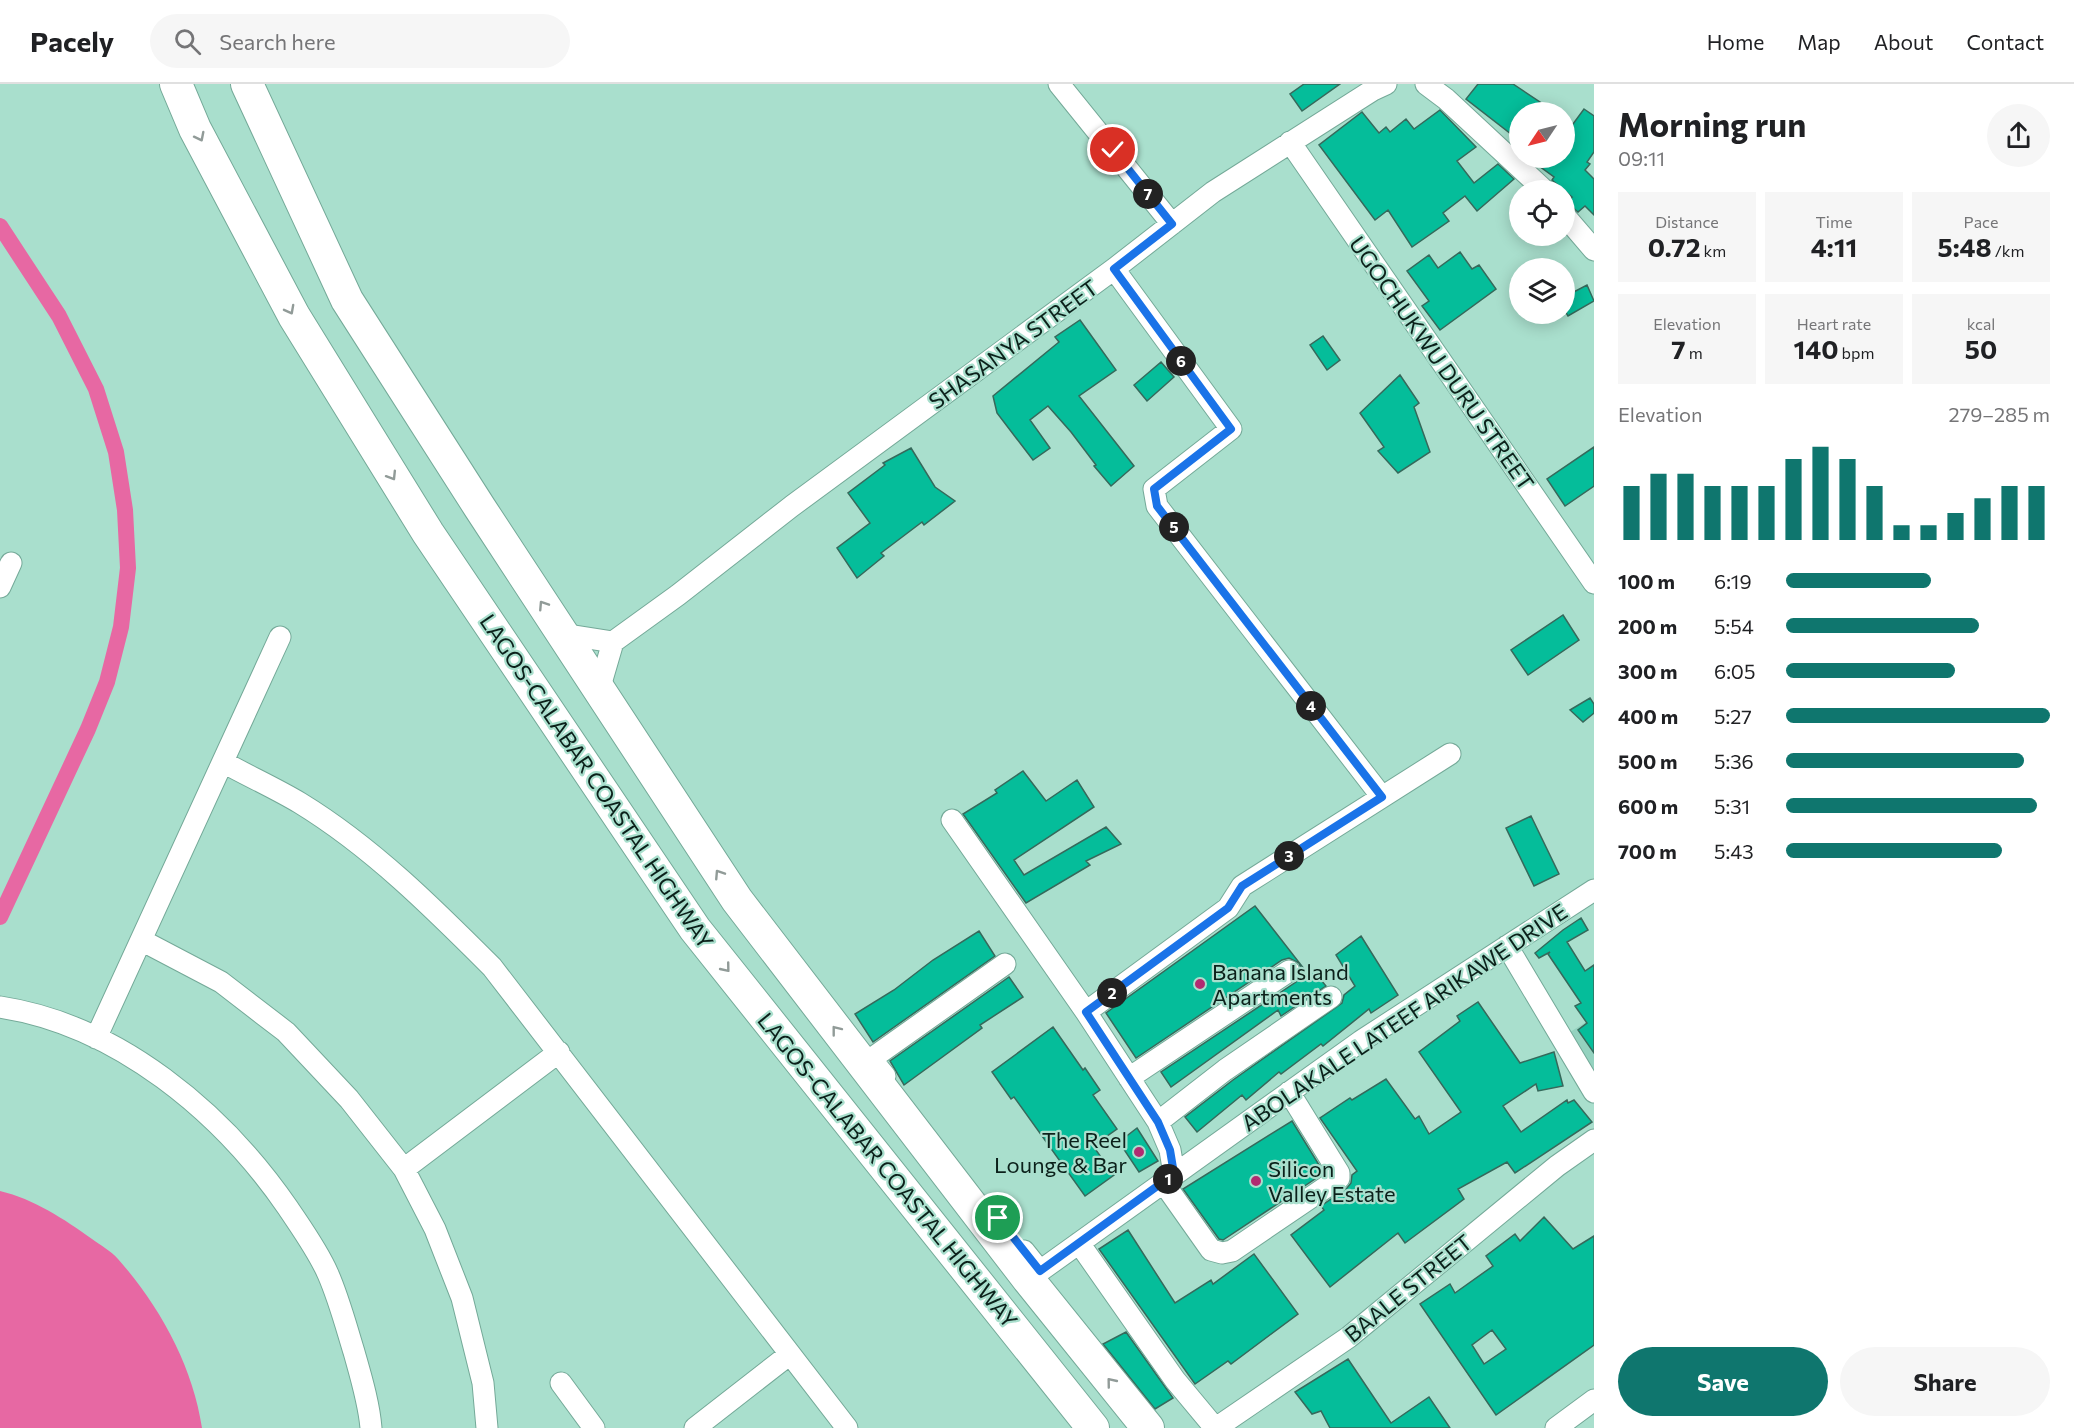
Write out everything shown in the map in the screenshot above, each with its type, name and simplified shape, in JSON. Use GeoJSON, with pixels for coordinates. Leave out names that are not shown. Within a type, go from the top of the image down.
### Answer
{"type":"FeatureCollection","features":[{"type":"Feature","properties":{"kind":"highway","name":"LAGOS-CALABAR COASTAL HIGHWAY"},"geometry":{"type":"LineString","coordinates":[[176,84],[195,129],[294,316],[428,533],[688,919],[1093,1428]]}},
{"type":"Feature","properties":{"kind":"highway","name":"LAGOS-CALABAR COASTAL HIGHWAY"},"geometry":{"type":"LineString","coordinates":[[247,84],[347,300],[598,690],[737,900],[1028,1280],[1148,1428]]}},
{"type":"Feature","properties":{"kind":"street"},"geometry":{"type":"LineString","coordinates":[[1059,84],[1172,224]]}},
{"type":"Feature","properties":{"kind":"street","name":"SHASANYA STREET"},"geometry":{"type":"LineString","coordinates":[[613,642],[678,595],[792,506],[1114,269],[1213,192],[1386,84]]}},
{"type":"Feature","properties":{"kind":"street"},"geometry":{"type":"LineString","coordinates":[[1426,84],[1446,99],[1533,180]]}},
{"type":"Feature","properties":{"kind":"street","name":"UGOCHUKWU DURU STREET"},"geometry":{"type":"LineString","coordinates":[[1290,142],[1594,583]]}},
{"type":"Feature","properties":{"kind":"street"},"geometry":{"type":"LineString","coordinates":[[1575,228],[1594,250]]}},
{"type":"Feature","properties":{"kind":"street"},"geometry":{"type":"LineString","coordinates":[[1114,269],[1231,429],[1154,489],[1157,506],[1382,797]]}},
{"type":"Feature","properties":{"kind":"street"},"geometry":{"type":"LineString","coordinates":[[0,587],[11,563]]}},
{"type":"Feature","properties":{"kind":"street"},"geometry":{"type":"LineString","coordinates":[[562,634],[613,642],[598,690]]}},
{"type":"Feature","properties":{"kind":"street"},"geometry":{"type":"LineString","coordinates":[[96,1038],[280,637]]}},
{"type":"Feature","properties":{"kind":"street"},"geometry":{"type":"LineString","coordinates":[[1086,1012],[1228,908],[1242,886],[1450,754]]}},
{"type":"Feature","properties":{"kind":"street"},"geometry":{"type":"LineString","coordinates":[[223,762],[300,804],[365,849],[430,904],[492,967],[847,1428]]}},
{"type":"Feature","properties":{"kind":"street"},"geometry":{"type":"LineString","coordinates":[[952,820],[1086,1012],[1158,1122],[1170,1150],[1168,1178],[1211,1250],[1222,1253],[1232,1251],[1339,1178],[1339,1173],[1289,1092]]}},
{"type":"Feature","properties":{"kind":"street","name":"ABOLAKALE LATEEF ARIKAWE DRIVE"},"geometry":{"type":"LineString","coordinates":[[1005,964],[871,1059],[1040,1271],[1361,1041],[1594,890]]}},
{"type":"Feature","properties":{"kind":"street"},"geometry":{"type":"LineString","coordinates":[[141,940],[221,982],[286,1032],[350,1099],[404,1169],[435,1229],[462,1298],[483,1383],[487,1428]]}},
{"type":"Feature","properties":{"kind":"street"},"geometry":{"type":"LineString","coordinates":[[1508,946],[1594,1092]]}},
{"type":"Feature","properties":{"kind":"street"},"geometry":{"type":"LineString","coordinates":[[1129,1077],[1290,971]]}},
{"type":"Feature","properties":{"kind":"street"},"geometry":{"type":"LineString","coordinates":[[1158,1122],[1226,1070],[1331,997]]}},
{"type":"Feature","properties":{"kind":"street"},"geometry":{"type":"LineString","coordinates":[[5,1008],[52,1020],[96,1038],[136,1059],[184,1092],[227,1133],[268,1178],[301,1226],[328,1273],[359,1371],[371,1428]]}},
{"type":"Feature","properties":{"kind":"street"},"geometry":{"type":"LineString","coordinates":[[404,1169],[559,1052]]}},
{"type":"Feature","properties":{"kind":"street","name":"BAALE STREET"},"geometry":{"type":"LineString","coordinates":[[1216,1428],[1349,1337],[1548,1173],[1594,1140]]}},
{"type":"Feature","properties":{"kind":"street"},"geometry":{"type":"LineString","coordinates":[[1079,1243],[1175,1380],[1216,1428]]}},
{"type":"Feature","properties":{"kind":"street"},"geometry":{"type":"LineString","coordinates":[[695,1428],[790,1354]]}},
{"type":"Feature","properties":{"kind":"street"},"geometry":{"type":"LineString","coordinates":[[561,1383],[594,1428]]}},
{"type":"Feature","properties":{"kind":"street"},"geometry":{"type":"LineString","coordinates":[[1556,1428],[1594,1400]]}},
{"type":"Feature","properties":{"kind":"shaded area"},"geometry":{"type":"Polygon","coordinates":[[[1594,1017],[1594,1076],[1567,1034],[1594,1017]]]}},
{"type":"Feature","properties":{"kind":"shaded area"},"geometry":{"type":"Polygon","coordinates":[[[0,1191],[48,1210],[118,1259],[147,1296],[172,1338],[191,1382],[202,1428],[0,1428],[0,1191]]]}},
{"type":"Feature","properties":{"kind":"building"},"geometry":{"type":"Polygon","coordinates":[[[1304,84],[1340,84],[1302,111],[1290,94],[1304,84]]]}},
{"type":"Feature","properties":{"kind":"building"},"geometry":{"type":"Polygon","coordinates":[[[1478,84],[1513,84],[1540,102],[1509,102],[1509,132],[1466,99],[1478,84]]]}},
{"type":"Feature","properties":{"kind":"building"},"geometry":{"type":"Polygon","coordinates":[[[1584,109],[1594,116],[1594,152],[1585,170],[1594,179],[1594,215],[1585,206],[1578,212],[1575,210],[1575,180],[1552,180],[1554,177],[1542,168],[1575,168],[1575,121],[1584,109]]]}},
{"type":"Feature","properties":{"kind":"building"},"geometry":{"type":"Polygon","coordinates":[[[1440,110],[1476,147],[1457,161],[1474,183],[1498,164],[1514,179],[1509,180],[1509,183],[1477,211],[1465,196],[1443,213],[1449,221],[1412,247],[1388,210],[1375,220],[1319,145],[1362,112],[1379,133],[1386,127],[1390,132],[1406,119],[1414,129],[1440,110]]]}},
{"type":"Feature","properties":{"kind":"building"},"geometry":{"type":"Polygon","coordinates":[[[1460,252],[1472,269],[1479,265],[1496,289],[1440,330],[1422,306],[1429,301],[1407,271],[1429,255],[1438,268],[1460,252]]]}},
{"type":"Feature","properties":{"kind":"building"},"geometry":{"type":"Polygon","coordinates":[[[1587,285],[1594,301],[1575,312],[1575,291],[1587,285]]]}},
{"type":"Feature","properties":{"kind":"building"},"geometry":{"type":"Polygon","coordinates":[[[1080,320],[1116,370],[1079,396],[1134,466],[1111,486],[1071,432],[1048,406],[1030,420],[1050,448],[1033,460],[997,413],[993,396],[1059,342],[1055,337],[1080,320]]]}},
{"type":"Feature","properties":{"kind":"building"},"geometry":{"type":"Polygon","coordinates":[[[1323,336],[1340,360],[1327,370],[1310,345],[1323,336]]]}},
{"type":"Feature","properties":{"kind":"building"},"geometry":{"type":"Polygon","coordinates":[[[1161,362],[1174,377],[1147,401],[1134,385],[1161,362]]]}},
{"type":"Feature","properties":{"kind":"building"},"geometry":{"type":"Polygon","coordinates":[[[1400,375],[1419,403],[1414,407],[1430,452],[1398,473],[1378,451],[1384,447],[1360,413],[1400,375]]]}},
{"type":"Feature","properties":{"kind":"building"},"geometry":{"type":"Polygon","coordinates":[[[1594,447],[1594,486],[1565,506],[1547,479],[1594,447]]]}},
{"type":"Feature","properties":{"kind":"building"},"geometry":{"type":"Polygon","coordinates":[[[911,448],[935,487],[955,501],[924,525],[922,522],[881,553],[884,556],[857,578],[837,548],[870,523],[848,493],[885,465],[883,463],[911,448]]]}},
{"type":"Feature","properties":{"kind":"building"},"geometry":{"type":"Polygon","coordinates":[[[1563,615],[1579,640],[1528,675],[1511,650],[1563,615]]]}},
{"type":"Feature","properties":{"kind":"building"},"geometry":{"type":"Polygon","coordinates":[[[1590,698],[1594,704],[1594,713],[1583,722],[1570,710],[1590,698]]]}},
{"type":"Feature","properties":{"kind":"building"},"geometry":{"type":"Polygon","coordinates":[[[1023,771],[1046,801],[1077,780],[1094,807],[1014,860],[1024,875],[1106,827],[1121,844],[1086,861],[1090,865],[1026,903],[963,814],[997,793],[995,790],[1023,771]]]}},
{"type":"Feature","properties":{"kind":"building"},"geometry":{"type":"Polygon","coordinates":[[[1531,816],[1559,874],[1534,886],[1506,828],[1531,816]]]}},
{"type":"Feature","properties":{"kind":"building","name":"Banana Island Apartments"},"geometry":{"type":"Polygon","coordinates":[[[1255,906],[1308,974],[1313,970],[1326,986],[1281,1016],[1278,1010],[1171,1087],[1161,1072],[1296,982],[1302,971],[1299,963],[1289,958],[1282,960],[1136,1058],[1106,1013],[1255,906]]]}},
{"type":"Feature","properties":{"kind":"building"},"geometry":{"type":"Polygon","coordinates":[[[1581,918],[1588,930],[1567,942],[1585,971],[1594,965],[1594,1053],[1578,1030],[1587,1023],[1575,1006],[1581,1003],[1548,954],[1550,952],[1539,958],[1535,953],[1581,918]]]}},
{"type":"Feature","properties":{"kind":"building"},"geometry":{"type":"Polygon","coordinates":[[[979,931],[995,956],[873,1042],[855,1014],[979,931]]]}},
{"type":"Feature","properties":{"kind":"building"},"geometry":{"type":"Polygon","coordinates":[[[1361,936],[1398,995],[1371,1013],[1369,1009],[1323,1046],[1321,1044],[1281,1074],[1279,1072],[1246,1100],[1242,1095],[1197,1132],[1185,1117],[1342,1003],[1344,995],[1355,986],[1336,955],[1361,936]]]}},
{"type":"Feature","properties":{"kind":"building"},"geometry":{"type":"Polygon","coordinates":[[[1009,977],[1023,997],[980,1025],[982,1028],[904,1085],[890,1061],[1009,977]]]}},
{"type":"Feature","properties":{"kind":"building"},"geometry":{"type":"Polygon","coordinates":[[[1478,1002],[1520,1063],[1554,1052],[1563,1086],[1538,1091],[1536,1084],[1503,1106],[1521,1132],[1567,1100],[1568,1103],[1574,1100],[1592,1122],[1515,1173],[1507,1162],[1458,1189],[1464,1199],[1405,1243],[1398,1233],[1330,1287],[1291,1235],[1324,1210],[1321,1206],[1347,1188],[1351,1183],[1352,1175],[1357,1171],[1320,1118],[1350,1098],[1352,1100],[1386,1079],[1415,1119],[1419,1116],[1429,1134],[1461,1112],[1419,1052],[1460,1021],[1457,1016],[1478,1002]]]}},
{"type":"Feature","properties":{"kind":"building"},"geometry":{"type":"Polygon","coordinates":[[[1053,1027],[1100,1090],[1093,1095],[1117,1129],[1093,1146],[1114,1175],[1085,1196],[1014,1097],[1011,1099],[992,1072],[1053,1027]]]}},
{"type":"Feature","properties":{"kind":"building","name":"Silicon Valley Estate"},"geometry":{"type":"Polygon","coordinates":[[[1292,1121],[1324,1173],[1223,1240],[1219,1239],[1183,1189],[1292,1121]]]}},
{"type":"Feature","properties":{"kind":"building","name":"The Reel Lounge & Bar"},"geometry":{"type":"Polygon","coordinates":[[[1137,1128],[1158,1161],[1139,1172],[1119,1142],[1137,1128]]]}},
{"type":"Feature","properties":{"kind":"building"},"geometry":{"type":"Polygon","coordinates":[[[1544,1217],[1573,1249],[1594,1236],[1594,1345],[1496,1415],[1420,1304],[1450,1284],[1455,1293],[1493,1266],[1486,1256],[1515,1234],[1520,1241],[1544,1217]],[[1492,1330],[1472,1345],[1484,1364],[1506,1349],[1492,1330]]]}},
{"type":"Feature","properties":{"kind":"building"},"geometry":{"type":"Polygon","coordinates":[[[1128,1230],[1175,1303],[1211,1280],[1213,1284],[1254,1254],[1298,1314],[1231,1364],[1228,1361],[1195,1384],[1099,1249],[1128,1230]]]}},
{"type":"Feature","properties":{"kind":"building"},"geometry":{"type":"Polygon","coordinates":[[[1126,1332],[1173,1398],[1155,1409],[1103,1344],[1126,1332]]]}},
{"type":"Feature","properties":{"kind":"building"},"geometry":{"type":"Polygon","coordinates":[[[1348,1359],[1391,1423],[1429,1397],[1450,1428],[1330,1428],[1321,1411],[1312,1414],[1295,1392],[1348,1359]]]}},
{"type":"Feature","properties":{"kind":"waterway"},"geometry":{"type":"LineString","coordinates":[[0,226],[59,316],[96,389],[116,452],[125,510],[128,568],[121,627],[107,682],[88,729],[0,917]]}},
{"type":"Feature","properties":{"kind":"place","name":"Banana Island Apartments"},"geometry":{"type":"Point","coordinates":[1200,984]}},
{"type":"Feature","properties":{"kind":"place","name":"The Reel Lounge & Bar"},"geometry":{"type":"Point","coordinates":[1139,1152]}},
{"type":"Feature","properties":{"kind":"place","name":"Silicon Valley Estate"},"geometry":{"type":"Point","coordinates":[1256,1181]}},
{"type":"Feature","properties":{"kind":"route"},"geometry":{"type":"LineString","coordinates":[[998,1218],[1040,1271],[1174,1174],[1170,1150],[1158,1122],[1086,1012],[1228,908],[1242,886],[1382,797],[1157,506],[1154,489],[1231,429],[1114,269],[1172,224],[1113,150]]}}]}
